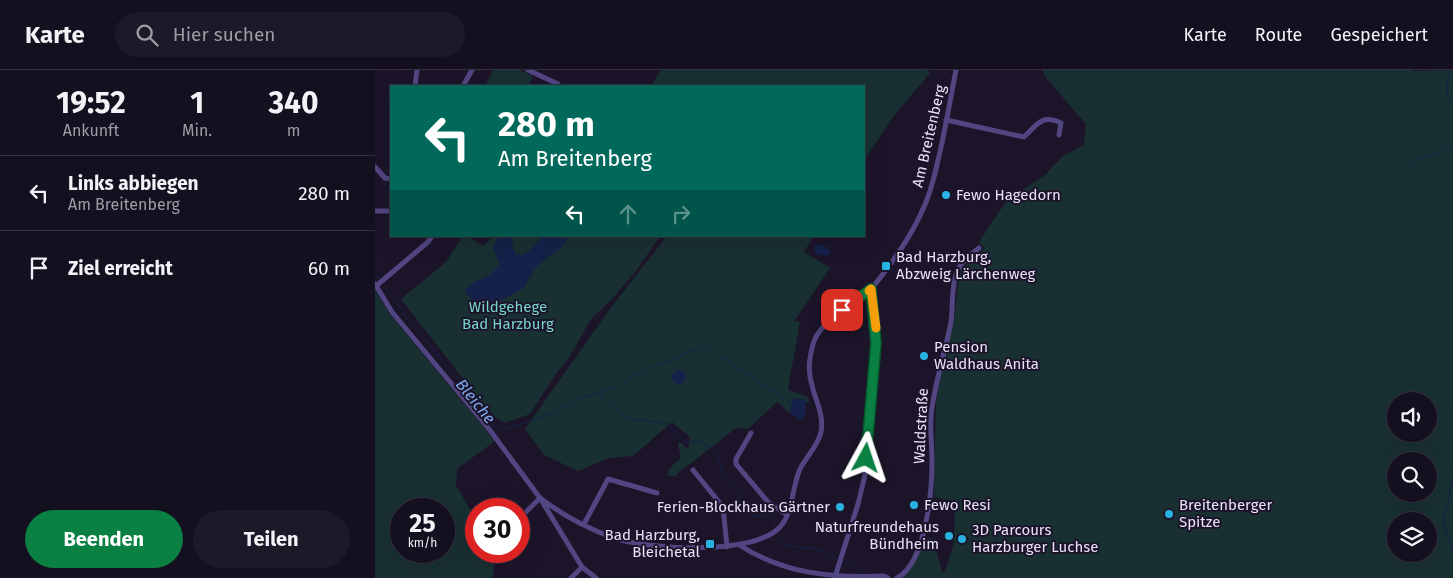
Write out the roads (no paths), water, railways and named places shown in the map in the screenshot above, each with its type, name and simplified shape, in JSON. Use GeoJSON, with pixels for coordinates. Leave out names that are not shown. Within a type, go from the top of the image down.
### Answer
{"type":"FeatureCollection","features":[{"type":"Feature","properties":{"kind":"street"},"geometry":{"type":"LineString","coordinates":[[415,85],[417,70]]}},
{"type":"Feature","properties":{"kind":"street"},"geometry":{"type":"LineString","coordinates":[[464,85],[471,70]]}},
{"type":"Feature","properties":{"kind":"street"},"geometry":{"type":"LineString","coordinates":[[528,70],[558,84]]}},
{"type":"Feature","properties":{"kind":"street","name":"Am Breitenberg"},"geometry":{"type":"LineString","coordinates":[[540,498],[557,510],[584,524],[611,537],[628,542],[680,548],[727,547],[739,545],[776,531],[781,527],[787,515],[801,468],[822,431],[808,370],[816,336],[842,310],[871,289],[903,245],[924,207],[935,175],[956,70]]}},
{"type":"Feature","properties":{"kind":"street"},"geometry":{"type":"LineString","coordinates":[[946,120],[1024,137],[1045,119],[1051,118],[1061,123],[1059,135]]}},
{"type":"Feature","properties":{"kind":"street"},"geometry":{"type":"LineString","coordinates":[[375,167],[385,178],[390,179]]}},
{"type":"Feature","properties":{"kind":"street"},"geometry":{"type":"LineString","coordinates":[[375,211],[390,211]]}},
{"type":"Feature","properties":{"kind":"street"},"geometry":{"type":"LineString","coordinates":[[431,237],[428,242],[375,285],[392,312],[489,429],[540,498],[582,566],[596,578]]}},
{"type":"Feature","properties":{"kind":"street","name":"Waldstraße"},"geometry":{"type":"LineString","coordinates":[[897,578],[908,570],[918,552],[928,508],[932,463],[931,418],[936,380],[951,321],[955,278],[960,266],[979,248]]}},
{"type":"Feature","properties":{"kind":"street"},"geometry":{"type":"LineString","coordinates":[[835,577],[865,475],[876,343],[871,289]]}},
{"type":"Feature","properties":{"kind":"street"},"geometry":{"type":"LineString","coordinates":[[751,433],[736,459],[736,464],[768,502],[787,515]]}},
{"type":"Feature","properties":{"kind":"street"},"geometry":{"type":"LineString","coordinates":[[693,470],[723,508],[727,547]]}},
{"type":"Feature","properties":{"kind":"street"},"geometry":{"type":"LineString","coordinates":[[584,524],[608,479],[657,493]]}},
{"type":"Feature","properties":{"kind":"street"},"geometry":{"type":"LineString","coordinates":[[530,508],[540,498]]}},
{"type":"Feature","properties":{"kind":"street"},"geometry":{"type":"LineString","coordinates":[[739,545],[755,556],[793,569],[835,577],[884,576],[888,578]]}},
{"type":"Feature","properties":{"kind":"street"},"geometry":{"type":"LineString","coordinates":[[571,578],[582,566]]}},
{"type":"Feature","properties":{"kind":"water"},"geometry":{"type":"Polygon","coordinates":[[[499,237],[512,237],[513,249],[516,254],[523,255],[542,237],[568,237],[565,244],[536,267],[524,288],[485,309],[477,307],[465,291],[469,286],[491,273],[499,264],[493,245],[499,237]]]}},
{"type":"Feature","properties":{"kind":"water"},"geometry":{"type":"Polygon","coordinates":[[[819,244],[828,248],[831,252],[830,254],[825,256],[816,254],[815,246],[819,244]]]}},
{"type":"Feature","properties":{"kind":"water"},"geometry":{"type":"Polygon","coordinates":[[[676,370],[682,370],[686,377],[682,384],[676,384],[672,380],[672,374],[676,370]]]}},
{"type":"Feature","properties":{"kind":"water"},"geometry":{"type":"Polygon","coordinates":[[[796,398],[806,402],[805,413],[803,418],[800,419],[790,413],[793,399],[796,398]]]}},
{"type":"Feature","properties":{"kind":"waterway"},"geometry":{"type":"LineString","coordinates":[[1451,70],[1447,88],[1448,96],[1453,106]]}},
{"type":"Feature","properties":{"kind":"waterway"},"geometry":{"type":"LineString","coordinates":[[1410,164],[1453,145]]}},
{"type":"Feature","properties":{"kind":"waterway","name":"Bleiche"},"geometry":{"type":"LineString","coordinates":[[375,272],[378,278]]}},
{"type":"Feature","properties":{"kind":"waterway","name":"Bleiche"},"geometry":{"type":"LineString","coordinates":[[386,289],[409,321],[464,385],[494,426],[503,430],[551,414],[585,397],[615,386]]}},
{"type":"Feature","properties":{"kind":"waterway"},"geometry":{"type":"LineString","coordinates":[[621,384],[633,376],[705,345],[792,404]]}},
{"type":"Feature","properties":{"kind":"waterway","name":"Bleiche"},"geometry":{"type":"LineString","coordinates":[[601,397],[626,418],[665,423],[683,441],[687,443],[699,441],[713,449],[725,475],[735,483],[739,493],[740,507],[755,517],[770,514],[773,516],[775,524]]}},
{"type":"Feature","properties":{"kind":"waterway"},"geometry":{"type":"LineString","coordinates":[[1453,479],[1443,525],[1453,550]]}},
{"type":"Feature","properties":{"kind":"waterway","name":"Bleiche"},"geometry":{"type":"LineString","coordinates":[[779,535],[779,540],[783,543],[793,547],[819,550],[837,559]]}},
{"type":"Feature","properties":{"kind":"waterway","name":"Bleiche"},"geometry":{"type":"LineString","coordinates":[[845,562],[850,563],[865,573]]}},
{"type":"Feature","properties":{"kind":"place","name":"Fewo Hagedorn"},"geometry":{"type":"Point","coordinates":[946,195]}},
{"type":"Feature","properties":{"kind":"place","name":"Bad Harzburg, Abzweig Lärchenweg"},"geometry":{"type":"Point","coordinates":[886,266]}},
{"type":"Feature","properties":{"kind":"place","name":"Pension Waldhaus Anita"},"geometry":{"type":"Point","coordinates":[924,356]}},
{"type":"Feature","properties":{"kind":"place","name":"Fewo Resi"},"geometry":{"type":"Point","coordinates":[914,505]}},
{"type":"Feature","properties":{"kind":"place","name":"Ferien-Blockhaus Gärtner"},"geometry":{"type":"Point","coordinates":[840,507]}},
{"type":"Feature","properties":{"kind":"place","name":"Breitenberger Spitze"},"geometry":{"type":"Point","coordinates":[1169,514]}},
{"type":"Feature","properties":{"kind":"place","name":"Naturfreundehaus Bündheim"},"geometry":{"type":"Point","coordinates":[949,536]}},
{"type":"Feature","properties":{"kind":"place","name":"3D Parcours Harzburger Luchse"},"geometry":{"type":"Point","coordinates":[962,539]}},
{"type":"Feature","properties":{"kind":"place","name":"Bad Harzburg, Bleichetal"},"geometry":{"type":"Point","coordinates":[710,544]}},
{"type":"Feature","properties":{"kind":"park label","name":"Wildgehege Bad Harzburg"},"geometry":{"type":"Point","coordinates":[508,316]}}]}
